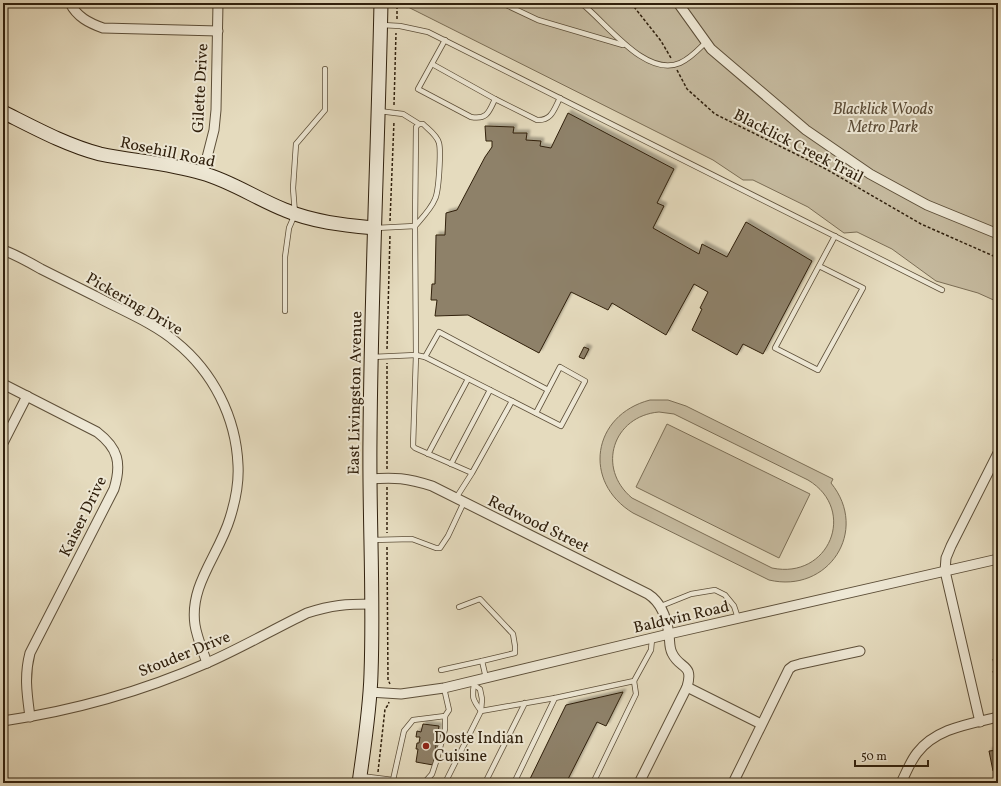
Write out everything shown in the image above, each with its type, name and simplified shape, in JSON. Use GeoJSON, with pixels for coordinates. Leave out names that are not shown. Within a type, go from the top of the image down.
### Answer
{"type":"FeatureCollection","features":[{"type":"Feature","properties":{"kind":"main road","name":"East Livingston Avenue"},"geometry":{"type":"LineString","coordinates":[[359,779],[371,674],[372,604],[369,479],[374,228],[381,3]]}},
{"type":"Feature","properties":{"kind":"main road","name":"Rosehill Road"},"geometry":{"type":"LineString","coordinates":[[3,112],[47,134],[83,149],[101,154],[203,173],[295,214],[344,225],[374,228]]}},
{"type":"Feature","properties":{"kind":"street"},"geometry":{"type":"LineString","coordinates":[[70,3],[74,10],[82,18],[92,24],[104,28],[218,31]]}},
{"type":"Feature","properties":{"kind":"street","name":"Gilette Drive"},"geometry":{"type":"LineString","coordinates":[[203,173],[214,130],[216,110],[218,3]]}},
{"type":"Feature","properties":{"kind":"street"},"geometry":{"type":"LineString","coordinates":[[678,3],[711,49],[806,130],[870,174],[927,205],[998,234]]}},
{"type":"Feature","properties":{"kind":"street","name":"Pickering Drive"},"geometry":{"type":"LineString","coordinates":[[3,250],[152,326],[175,341],[196,360],[213,383],[226,409],[234,437],[238,465],[235,495],[230,518],[223,539],[200,585],[194,606],[195,626],[207,663]]}},
{"type":"Feature","properties":{"kind":"street","name":"Kaiser Drive"},"geometry":{"type":"LineString","coordinates":[[3,384],[97,432],[105,438],[112,447],[117,456],[119,467],[118,478],[114,489],[30,653],[26,668],[30,717]]}},
{"type":"Feature","properties":{"kind":"street"},"geometry":{"type":"LineString","coordinates":[[3,443],[27,396]]}},
{"type":"Feature","properties":{"kind":"street"},"geometry":{"type":"LineString","coordinates":[[980,722],[945,571],[946,558],[951,546],[998,453]]}},
{"type":"Feature","properties":{"kind":"street","name":"Redwood Street"},"geometry":{"type":"LineString","coordinates":[[369,479],[405,479],[432,486],[648,594],[661,606]]}},
{"type":"Feature","properties":{"kind":"street","name":"Baldwin Road"},"geometry":{"type":"LineString","coordinates":[[370,692],[401,694],[474,683],[486,678],[652,638],[998,559]]}},
{"type":"Feature","properties":{"kind":"street","name":"Stouder Drive"},"geometry":{"type":"LineString","coordinates":[[3,721],[77,707],[125,693],[207,663],[307,613],[330,606],[344,604],[372,604]]}},
{"type":"Feature","properties":{"kind":"street"},"geometry":{"type":"LineString","coordinates":[[639,783],[687,687],[690,674],[672,653],[669,634],[661,606]]}},
{"type":"Feature","properties":{"kind":"street"},"geometry":{"type":"LineString","coordinates":[[733,783],[789,669],[800,664],[860,651]]}},
{"type":"Feature","properties":{"kind":"street"},"geometry":{"type":"LineString","coordinates":[[687,687],[762,724]]}},
{"type":"Feature","properties":{"kind":"street"},"geometry":{"type":"LineString","coordinates":[[901,783],[917,753],[931,740],[947,731],[998,717]]}},
{"type":"Feature","properties":{"kind":"lane"},"geometry":{"type":"LineString","coordinates":[[502,3],[538,20],[627,46]]}},
{"type":"Feature","properties":{"kind":"lane"},"geometry":{"type":"LineString","coordinates":[[580,3],[600,19],[627,46],[649,62],[663,66],[674,65],[693,55],[706,42]]}},
{"type":"Feature","properties":{"kind":"lane"},"geometry":{"type":"LineString","coordinates":[[381,25],[397,26],[428,32],[445,40],[942,290]]}},
{"type":"Feature","properties":{"kind":"lane"},"geometry":{"type":"LineString","coordinates":[[445,40],[418,89],[477,119],[484,117],[489,112],[495,100]]}},
{"type":"Feature","properties":{"kind":"lane"},"geometry":{"type":"LineString","coordinates":[[432,64],[495,100],[537,120],[544,121],[550,117],[560,98]]}},
{"type":"Feature","properties":{"kind":"lane"},"geometry":{"type":"LineString","coordinates":[[285,311],[285,257],[289,228],[295,214],[293,188],[296,144],[324,110],[325,69]]}},
{"type":"Feature","properties":{"kind":"lane"},"geometry":{"type":"LineString","coordinates":[[374,228],[415,226],[436,198],[439,186],[439,143],[436,137],[423,124],[419,124],[403,114],[378,111]]}},
{"type":"Feature","properties":{"kind":"lane"},"geometry":{"type":"LineString","coordinates":[[419,124],[416,127],[416,355],[413,444],[414,448],[472,473]]}},
{"type":"Feature","properties":{"kind":"lane"},"geometry":{"type":"LineString","coordinates":[[819,266],[863,288],[818,370],[775,348],[835,236]]}},
{"type":"Feature","properties":{"kind":"lane"},"geometry":{"type":"LineString","coordinates":[[425,357],[439,332],[548,390]]}},
{"type":"Feature","properties":{"kind":"lane"},"geometry":{"type":"LineString","coordinates":[[371,358],[416,355],[425,357],[561,426],[586,381],[560,367],[536,413]]}},
{"type":"Feature","properties":{"kind":"lane"},"geometry":{"type":"LineString","coordinates":[[428,454],[468,379]]}},
{"type":"Feature","properties":{"kind":"lane"},"geometry":{"type":"LineString","coordinates":[[451,464],[490,390]]}},
{"type":"Feature","properties":{"kind":"lane"},"geometry":{"type":"LineString","coordinates":[[370,540],[412,539],[436,548],[440,548],[448,536],[460,500],[472,473],[512,401]]}},
{"type":"Feature","properties":{"kind":"lane"},"geometry":{"type":"LineString","coordinates":[[661,606],[691,594],[715,590],[725,595],[734,606],[738,618]]}},
{"type":"Feature","properties":{"kind":"lane"},"geometry":{"type":"LineString","coordinates":[[441,670],[515,653],[513,634],[480,599],[459,607]]}},
{"type":"Feature","properties":{"kind":"lane"},"geometry":{"type":"LineString","coordinates":[[593,783],[636,694],[634,680],[651,650],[652,638]]}},
{"type":"Feature","properties":{"kind":"lane"},"geometry":{"type":"LineString","coordinates":[[482,661],[486,678]]}},
{"type":"Feature","properties":{"kind":"lane"},"geometry":{"type":"LineString","coordinates":[[481,711],[555,698],[634,680]]}},
{"type":"Feature","properties":{"kind":"lane"},"geometry":{"type":"LineString","coordinates":[[474,683],[472,691],[474,702],[481,711]]}},
{"type":"Feature","properties":{"kind":"lane"},"geometry":{"type":"LineString","coordinates":[[445,783],[481,711],[482,699],[480,689],[474,683]]}},
{"type":"Feature","properties":{"kind":"lane"},"geometry":{"type":"LineString","coordinates":[[359,779],[377,778],[386,781],[393,780],[404,731],[408,725],[413,720],[444,716],[449,710],[444,688]]}},
{"type":"Feature","properties":{"kind":"lane"},"geometry":{"type":"LineString","coordinates":[[514,783],[555,698]]}},
{"type":"Feature","properties":{"kind":"lane"},"geometry":{"type":"LineString","coordinates":[[485,783],[525,703]]}},
{"type":"Feature","properties":{"kind":"lane"},"geometry":{"type":"LineString","coordinates":[[424,783],[432,774],[437,759],[445,729],[444,716]]}},
{"type":"Feature","properties":{"kind":"path"},"geometry":{"type":"LineString","coordinates":[[377,778],[385,709],[388,705],[390,694],[390,683],[388,680],[387,356],[397,3]]}},
{"type":"Feature","properties":{"kind":"path","name":"Blacklick Creek Trail"},"geometry":{"type":"LineString","coordinates":[[631,3],[661,41],[687,88],[715,114],[826,169],[921,224],[998,258]]}},
{"type":"Feature","properties":{"kind":"green space","name":"Blacklick Woods Metro Park"},"geometry":{"type":"Polygon","coordinates":[[[400,3],[998,3],[998,302],[978,293],[936,281],[892,249],[857,232],[844,233],[808,207],[753,180],[743,180],[713,160],[400,3]]]}},
{"type":"Feature","properties":{"kind":"green space"},"geometry":{"type":"Polygon","coordinates":[[[650,400],[668,400],[686,406],[833,479],[831,483],[842,502],[846,520],[844,538],[837,555],[825,568],[809,578],[790,582],[769,580],[633,513],[617,500],[606,484],[601,468],[601,450],[606,434],[616,420],[631,408],[650,400]],[[659,412],[643,416],[630,423],[621,433],[615,445],[613,459],[615,472],[621,486],[632,498],[772,568],[792,569],[809,564],[822,553],[830,540],[834,524],[831,508],[823,493],[808,480],[674,414],[659,412]]]}},
{"type":"Feature","properties":{"kind":"green space"},"geometry":{"type":"Polygon","coordinates":[[[667,424],[810,494],[779,558],[636,487],[667,424]]]}},
{"type":"Feature","properties":{"kind":"building"},"geometry":{"type":"Polygon","coordinates":[[[568,113],[674,169],[657,203],[664,206],[653,228],[699,254],[702,244],[727,257],[746,222],[812,261],[763,354],[743,344],[737,355],[692,330],[708,292],[694,284],[666,335],[612,303],[608,310],[571,292],[539,353],[468,315],[435,316],[437,300],[431,300],[432,284],[435,284],[436,235],[445,235],[446,213],[457,210],[485,157],[492,147],[492,141],[486,141],[485,126],[514,127],[513,133],[527,133],[526,140],[541,141],[540,146],[551,148],[568,113]]]}},
{"type":"Feature","properties":{"kind":"building"},"geometry":{"type":"Polygon","coordinates":[[[584,347],[589,349],[584,359],[579,357],[584,347]]]}},
{"type":"Feature","properties":{"kind":"building"},"geometry":{"type":"Polygon","coordinates":[[[998,658],[997,691],[993,671],[995,670],[993,659],[998,658]]]}},
{"type":"Feature","properties":{"kind":"building"},"geometry":{"type":"Polygon","coordinates":[[[623,692],[606,726],[597,722],[566,783],[528,783],[566,705],[623,692]]]}},
{"type":"Feature","properties":{"kind":"building","name":"Doste Indian Cuisine"},"geometry":{"type":"Polygon","coordinates":[[[423,724],[439,726],[433,765],[416,762],[418,749],[416,749],[420,737],[416,737],[417,731],[421,732],[423,724]]]}},
{"type":"Feature","properties":{"kind":"building"},"geometry":{"type":"Polygon","coordinates":[[[998,750],[998,770],[993,771],[989,751],[998,750]]]}},
{"type":"Feature","properties":{"kind":"place","name":"Doste Indian Cuisine"},"geometry":{"type":"Point","coordinates":[426,746]}}]}
